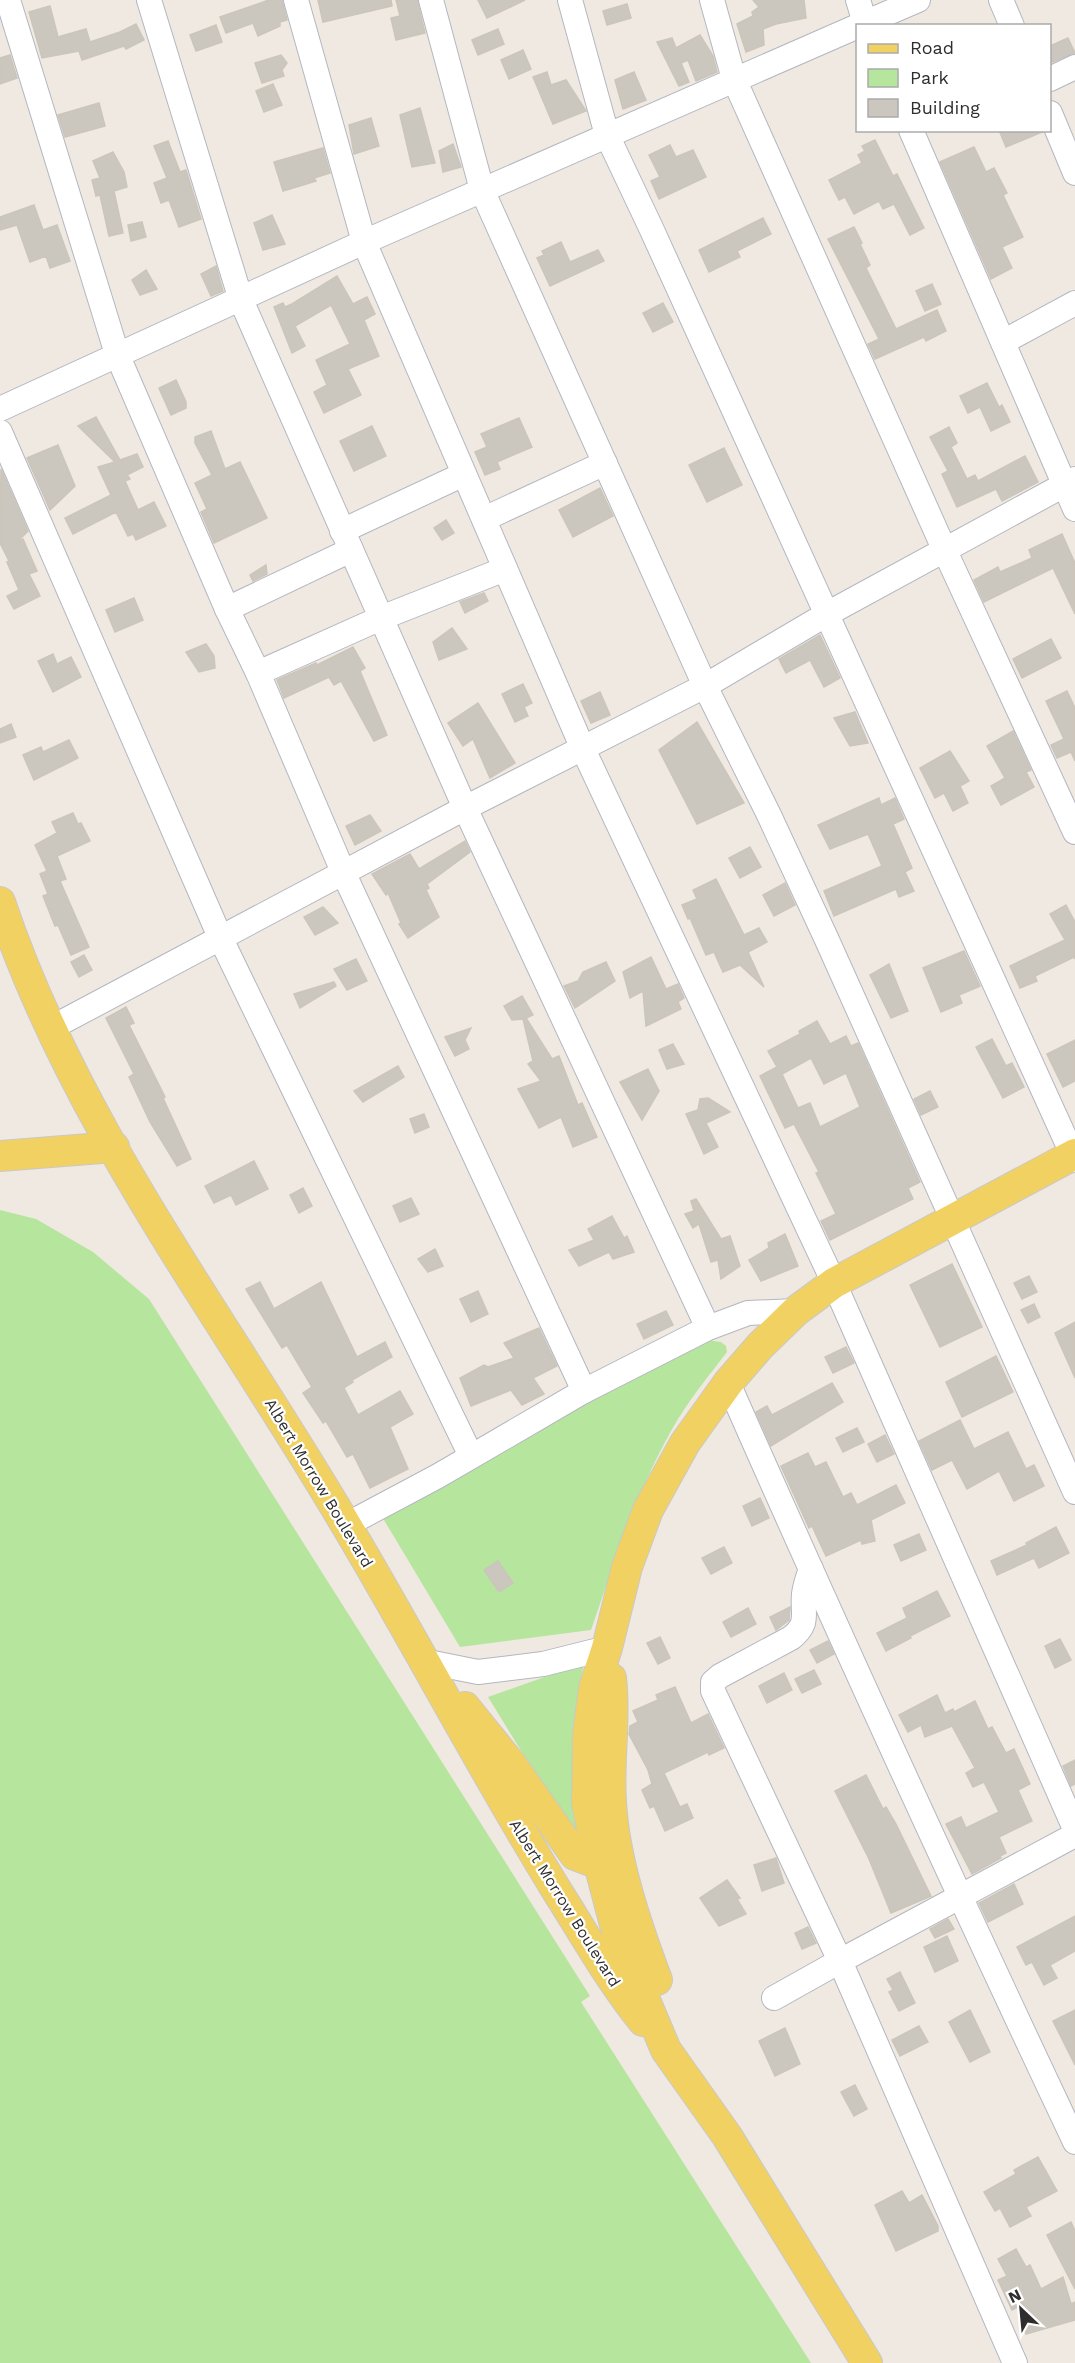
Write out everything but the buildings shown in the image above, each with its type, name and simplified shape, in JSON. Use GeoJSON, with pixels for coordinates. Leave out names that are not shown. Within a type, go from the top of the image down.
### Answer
{"type":"FeatureCollection","features":[{"type":"Feature","properties":{"kind":"main road","name":"Albert Morrow Boulevard"},"geometry":{"type":"LineString","coordinates":[[0,902],[13,940],[51,1028],[114,1147],[346,1525],[496,1791],[613,1983],[666,2050]]}},
{"type":"Feature","properties":{"kind":"main road"},"geometry":{"type":"LineString","coordinates":[[0,1156],[114,1147]]}},
{"type":"Feature","properties":{"kind":"main road"},"geometry":{"type":"LineString","coordinates":[[867,2363],[727,2136],[666,2050],[618,1936],[609,1862],[612,1691],[607,1648],[627,1567],[648,1510],[686,1443],[728,1383],[760,1346],[796,1311],[834,1283],[1074,1156]]}},
{"type":"Feature","properties":{"kind":"main road"},"geometry":{"type":"LineString","coordinates":[[445,1699],[467,1708],[575,1854],[609,1862]]}},
{"type":"Feature","properties":{"kind":"main road"},"geometry":{"type":"LineString","coordinates":[[496,1791],[510,1792],[522,1808],[536,1837],[561,1871],[577,1879],[609,1862]]}},
{"type":"Feature","properties":{"kind":"main road"},"geometry":{"type":"LineString","coordinates":[[609,1862],[660,1988],[727,2136]]}},
{"type":"Feature","properties":{"kind":"street"},"geometry":{"type":"LineString","coordinates":[[8,0],[117,354],[344,874],[584,1391]]}},
{"type":"Feature","properties":{"kind":"street"},"geometry":{"type":"LineString","coordinates":[[149,0],[241,300],[465,808],[708,1328]]}},
{"type":"Feature","properties":{"kind":"street"},"geometry":{"type":"LineString","coordinates":[[296,0],[364,242],[583,749],[834,1283],[1075,1829]]}},
{"type":"Feature","properties":{"kind":"street"},"geometry":{"type":"LineString","coordinates":[[431,0],[482,190],[705,686],[769,816],[1075,1492]]}},
{"type":"Feature","properties":{"kind":"street"},"geometry":{"type":"LineString","coordinates":[[570,0],[607,135],[1074,1156]]}},
{"type":"Feature","properties":{"kind":"street"},"geometry":{"type":"LineString","coordinates":[[712,0],[734,79],[945,550],[1075,832]]}},
{"type":"Feature","properties":{"kind":"street"},"geometry":{"type":"LineString","coordinates":[[0,409],[364,242],[734,79],[861,20],[918,0]]}},
{"type":"Feature","properties":{"kind":"street"},"geometry":{"type":"LineString","coordinates":[[1001,0],[1011,24]]}},
{"type":"Feature","properties":{"kind":"street"},"geometry":{"type":"LineString","coordinates":[[1051,79],[1075,67]]}},
{"type":"Feature","properties":{"kind":"street"},"geometry":{"type":"LineString","coordinates":[[1051,115],[1075,173]]}},
{"type":"Feature","properties":{"kind":"street"},"geometry":{"type":"LineString","coordinates":[[912,132],[1003,342],[1069,482],[1075,509]]}},
{"type":"Feature","properties":{"kind":"street"},"geometry":{"type":"LineString","coordinates":[[1003,342],[1075,303]]}},
{"type":"Feature","properties":{"kind":"street"},"geometry":{"type":"LineString","coordinates":[[0,432],[220,937],[471,1456]]}},
{"type":"Feature","properties":{"kind":"street"},"geometry":{"type":"LineString","coordinates":[[484,519],[605,463]]}},
{"type":"Feature","properties":{"kind":"street"},"geometry":{"type":"LineString","coordinates":[[227,609],[464,474]]}},
{"type":"Feature","properties":{"kind":"street"},"geometry":{"type":"LineString","coordinates":[[51,1028],[465,808],[705,686],[827,614],[1069,482]]}},
{"type":"Feature","properties":{"kind":"street"},"geometry":{"type":"LineString","coordinates":[[258,673],[381,618],[505,569]]}},
{"type":"Feature","properties":{"kind":"street"},"geometry":{"type":"LineString","coordinates":[[346,1525],[555,1410],[584,1391],[708,1328],[748,1313],[796,1311]]}},
{"type":"Feature","properties":{"kind":"street"},"geometry":{"type":"LineString","coordinates":[[728,1383],[959,1896],[1075,2142]]}},
{"type":"Feature","properties":{"kind":"street"},"geometry":{"type":"LineString","coordinates":[[810,1569],[804,1590],[805,1620],[801,1630],[791,1638],[720,1676],[713,1682],[713,1691],[840,1961],[1015,2363]]}},
{"type":"Feature","properties":{"kind":"street"},"geometry":{"type":"LineString","coordinates":[[423,1661],[478,1672],[543,1664],[607,1648]]}},
{"type":"Feature","properties":{"kind":"street"},"geometry":{"type":"LineString","coordinates":[[774,1998],[1075,1835]]}},
{"type":"Feature","properties":{"kind":"green space"},"geometry":{"type":"Polygon","coordinates":[[[0,1210],[36,1219],[93,1252],[149,1299],[590,1996],[581,2002],[811,2363],[0,2363],[0,1210]]]}},
{"type":"Feature","properties":{"kind":"green space"},"geometry":{"type":"Polygon","coordinates":[[[706,1340],[721,1342],[726,1346],[727,1352],[678,1419],[651,1469],[629,1522],[591,1630],[460,1647],[381,1515],[689,1344],[706,1340]]]}},
{"type":"Feature","properties":{"kind":"green space"},"geometry":{"type":"Polygon","coordinates":[[[584,1663],[577,1709],[574,1754],[579,1845],[488,1697],[584,1663]]]}}]}
